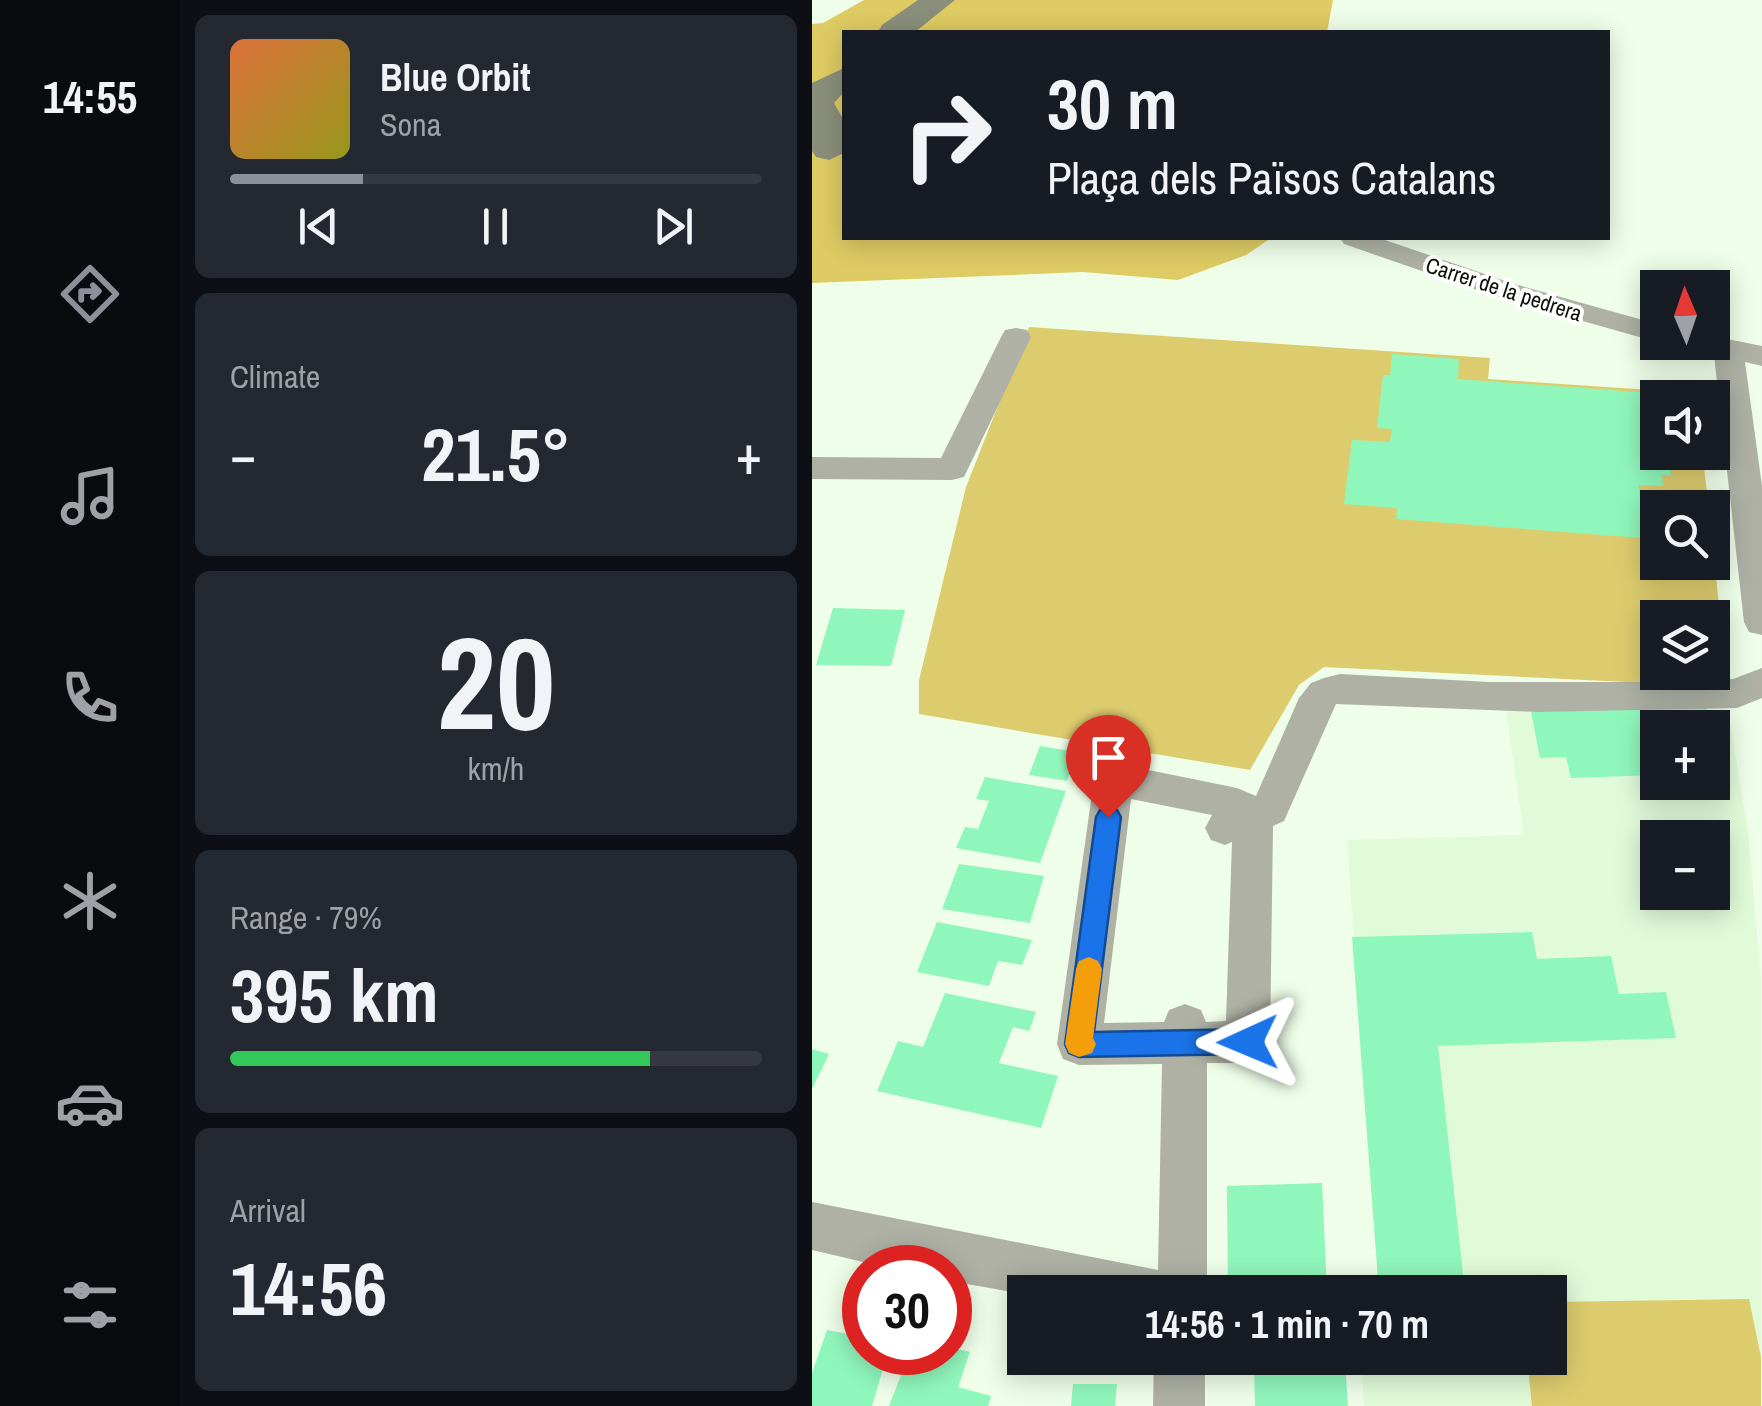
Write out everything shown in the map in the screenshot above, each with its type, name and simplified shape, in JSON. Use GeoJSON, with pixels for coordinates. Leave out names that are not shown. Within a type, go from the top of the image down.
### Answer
{"type":"FeatureCollection","features":[{"type":"Feature","properties":{"kind":"main road"},"geometry":{"type":"LineString","coordinates":[[831,140],[817,108],[818,98],[842,79]]}},
{"type":"Feature","properties":{"kind":"street","name":"Carrer de la pedrera"},"geometry":{"type":"LineString","coordinates":[[1359,240],[1440,270],[1640,329]]}},
{"type":"Feature","properties":{"kind":"street"},"geometry":{"type":"LineString","coordinates":[[812,468],[952,469],[1016,338]]}},
{"type":"Feature","properties":{"kind":"street"},"geometry":{"type":"LineString","coordinates":[[1730,350],[1762,356]]}},
{"type":"Feature","properties":{"kind":"street"},"geometry":{"type":"LineString","coordinates":[[1715,360],[1762,622]]}},
{"type":"Feature","properties":{"kind":"street"},"geometry":{"type":"LineString","coordinates":[[1239,822],[1270,809],[1312,709],[1324,693],[1340,690],[1458,699],[1548,700],[1737,693],[1762,682]]}},
{"type":"Feature","properties":{"kind":"street"},"geometry":{"type":"LineString","coordinates":[[1114,779],[1237,804],[1239,822],[1248,1042],[1079,1044],[1114,779]]}},
{"type":"Feature","properties":{"kind":"street"},"geometry":{"type":"LineString","coordinates":[[1182,1275],[1185,1024]]}},
{"type":"Feature","properties":{"kind":"street"},"geometry":{"type":"LineString","coordinates":[[812,1226],[1057,1275]]}},
{"type":"Feature","properties":{"kind":"street"},"geometry":{"type":"LineString","coordinates":[[1179,1406],[1180,1375]]}},
{"type":"Feature","properties":{"kind":"shaded area"},"geometry":{"type":"Polygon","coordinates":[[[864,0],[1333,0],[1327,30],[842,30],[842,240],[1268,240],[1246,255],[1178,280],[1083,272],[812,283],[812,24],[823,23],[864,0]]]}},
{"type":"Feature","properties":{"kind":"shaded area"},"geometry":{"type":"Polygon","coordinates":[[[1029,327],[1490,358],[1488,379],[1640,389],[1640,470],[1704,470],[1707,490],[1640,490],[1640,580],[1716,580],[1719,600],[1640,600],[1640,683],[1324,667],[1299,685],[1250,770],[919,714],[919,680],[966,487],[1029,327]]]}},
{"type":"Feature","properties":{"kind":"shaded area"},"geometry":{"type":"Polygon","coordinates":[[[1726,697],[1728,710],[1640,710],[1640,800],[1730,800],[1730,722],[1748,832],[1761,978],[1761,1406],[1364,1406],[1362,1375],[1567,1375],[1567,1275],[1378,1275],[1347,840],[1524,835],[1505,703],[1726,697]]]}},
{"type":"Feature","properties":{"kind":"shaded area"},"geometry":{"type":"Polygon","coordinates":[[[1749,1299],[1761,1357],[1761,1406],[1532,1406],[1529,1375],[1567,1375],[1567,1302],[1749,1299]]]}},
{"type":"Feature","properties":{"kind":"building"},"geometry":{"type":"Polygon","coordinates":[[[1392,354],[1459,359],[1458,379],[1640,392],[1640,470],[1671,470],[1671,476],[1662,475],[1663,486],[1639,485],[1640,538],[1396,519],[1397,508],[1344,504],[1352,440],[1390,442],[1392,429],[1377,428],[1383,375],[1390,375],[1392,354]]]}},
{"type":"Feature","properties":{"kind":"building"},"geometry":{"type":"Polygon","coordinates":[[[833,608],[905,610],[891,666],[816,665],[833,608]]]}},
{"type":"Feature","properties":{"kind":"building"},"geometry":{"type":"Polygon","coordinates":[[[1706,706],[1707,710],[1640,710],[1640,776],[1571,778],[1566,757],[1540,758],[1531,712],[1706,706]]]}},
{"type":"Feature","properties":{"kind":"building"},"geometry":{"type":"Polygon","coordinates":[[[1040,746],[1077,752],[1067,781],[1029,775],[1040,746]]]}},
{"type":"Feature","properties":{"kind":"building"},"geometry":{"type":"Polygon","coordinates":[[[985,777],[1066,791],[1040,863],[956,848],[965,827],[978,829],[989,801],[976,799],[985,777]]]}},
{"type":"Feature","properties":{"kind":"building"},"geometry":{"type":"Polygon","coordinates":[[[959,864],[1044,876],[1030,923],[942,909],[959,864]]]}},
{"type":"Feature","properties":{"kind":"building"},"geometry":{"type":"Polygon","coordinates":[[[937,922],[1032,940],[1022,965],[998,961],[989,986],[917,972],[937,922]]]}},
{"type":"Feature","properties":{"kind":"building"},"geometry":{"type":"Polygon","coordinates":[[[1532,932],[1537,959],[1611,956],[1619,994],[1666,992],[1676,1038],[1438,1046],[1463,1275],[1378,1275],[1352,937],[1532,932]]]}},
{"type":"Feature","properties":{"kind":"building"},"geometry":{"type":"Polygon","coordinates":[[[945,993],[1036,1012],[1029,1031],[1013,1027],[999,1063],[1058,1076],[1041,1128],[877,1091],[898,1041],[923,1047],[945,993]]]}},
{"type":"Feature","properties":{"kind":"building"},"geometry":{"type":"Polygon","coordinates":[[[812,1049],[829,1054],[812,1089],[812,1049]]]}},
{"type":"Feature","properties":{"kind":"building"},"geometry":{"type":"Polygon","coordinates":[[[1322,1183],[1326,1275],[1228,1275],[1227,1186],[1322,1183]]]}},
{"type":"Feature","properties":{"kind":"building"},"geometry":{"type":"Polygon","coordinates":[[[827,1330],[842,1333],[842,1375],[881,1375],[872,1406],[812,1406],[812,1373],[827,1330]]]}},
{"type":"Feature","properties":{"kind":"building"},"geometry":{"type":"Polygon","coordinates":[[[901,1375],[962,1375],[958,1387],[991,1396],[988,1406],[889,1406],[901,1375]]]}},
{"type":"Feature","properties":{"kind":"building"},"geometry":{"type":"Polygon","coordinates":[[[1254,1375],[1346,1375],[1348,1406],[1255,1406],[1254,1375]]]}},
{"type":"Feature","properties":{"kind":"building"},"geometry":{"type":"Polygon","coordinates":[[[1073,1384],[1117,1384],[1115,1406],[1071,1406],[1073,1384]]]}},
{"type":"Feature","properties":{"kind":"slow traffic"},"geometry":{"type":"LineString","coordinates":[[1083,1044],[1079,1044],[1089,969]]}},
{"type":"Feature","properties":{"kind":"route"},"geometry":{"type":"LineString","coordinates":[[1108,817],[1079,1044],[1248,1042]]}}]}
